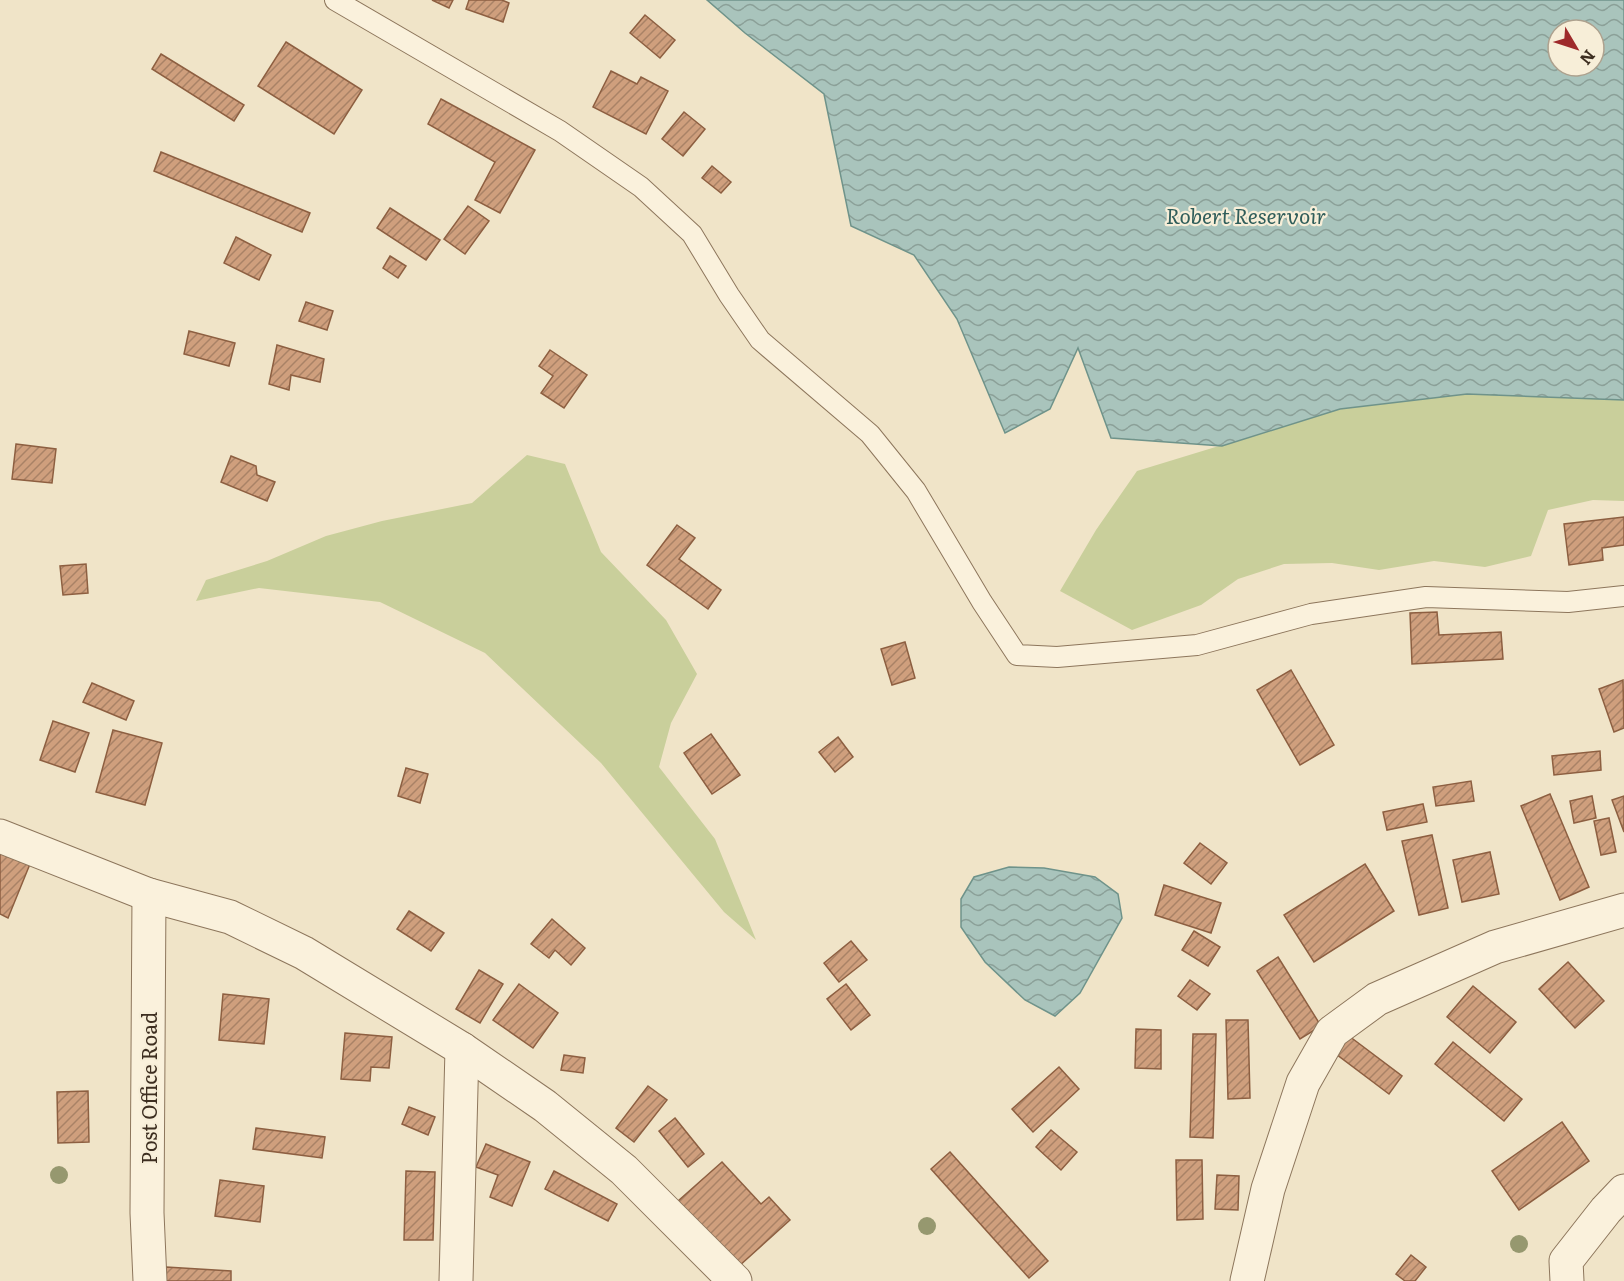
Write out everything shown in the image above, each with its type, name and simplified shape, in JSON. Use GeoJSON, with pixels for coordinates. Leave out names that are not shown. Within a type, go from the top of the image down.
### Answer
{"type":"FeatureCollection","features":[{"type":"Feature","properties":{"kind":"street"},"geometry":{"type":"LineString","coordinates":[[0,836],[149,895],[230,917],[304,952],[462,1049],[545,1106],[624,1170],[735,1281]]}},
{"type":"Feature","properties":{"kind":"street","name":"Post Office Road"},"geometry":{"type":"LineString","coordinates":[[149,895],[147,1213],[150,1281]]}},
{"type":"Feature","properties":{"kind":"street"},"geometry":{"type":"LineString","coordinates":[[1246,1281],[1268,1189],[1303,1083],[1332,1032],[1377,999],[1495,947],[1624,910]]}},
{"type":"Feature","properties":{"kind":"street"},"geometry":{"type":"LineString","coordinates":[[456,1281],[462,1049]]}},
{"type":"Feature","properties":{"kind":"street"},"geometry":{"type":"LineString","coordinates":[[1567,1281],[1566,1261],[1624,1191]]}},
{"type":"Feature","properties":{"kind":"lane"},"geometry":{"type":"LineString","coordinates":[[335,0],[560,131],[641,187],[692,234],[760,340],[870,434],[916,491],[982,602],[1017,655],[1057,657],[1197,645],[1311,614],[1426,597],[1568,602],[1624,596]]}},
{"type":"Feature","properties":{"kind":"green space"},"geometry":{"type":"Polygon","coordinates":[[[1467,394],[1624,400],[1624,501],[1593,500],[1548,510],[1531,556],[1485,567],[1434,561],[1379,570],[1332,563],[1284,564],[1238,579],[1201,605],[1132,630],[1060,591],[1096,530],[1137,471],[1340,409],[1467,394]]]}},
{"type":"Feature","properties":{"kind":"green space"},"geometry":{"type":"Polygon","coordinates":[[[527,455],[565,464],[601,552],[666,620],[697,674],[671,723],[659,767],[715,839],[756,940],[724,912],[601,763],[485,653],[380,602],[259,588],[196,601],[206,580],[267,561],[326,536],[382,521],[472,503],[527,455]]]}},
{"type":"Feature","properties":{"kind":"water","name":"Robert Reservoir"},"geometry":{"type":"Polygon","coordinates":[[[707,0],[1624,0],[1624,400],[1467,394],[1340,409],[1222,446],[1111,438],[1078,348],[1050,409],[1005,433],[957,319],[914,255],[851,226],[824,94],[745,33],[707,0]]]}},
{"type":"Feature","properties":{"kind":"water"},"geometry":{"type":"Polygon","coordinates":[[[1009,867],[1044,868],[1095,877],[1118,894],[1122,918],[1080,993],[1055,1016],[1025,1000],[985,962],[961,927],[961,899],[974,877],[1009,867]]]}},
{"type":"Feature","properties":{"kind":"building"},"geometry":{"type":"Polygon","coordinates":[[[432,0],[453,0],[449,8],[432,0]]]}},
{"type":"Feature","properties":{"kind":"building"},"geometry":{"type":"Polygon","coordinates":[[[469,0],[502,0],[509,3],[503,22],[466,9],[469,0]]]}},
{"type":"Feature","properties":{"kind":"building"},"geometry":{"type":"Polygon","coordinates":[[[645,15],[675,40],[660,58],[630,33],[645,15]]]}},
{"type":"Feature","properties":{"kind":"building"},"geometry":{"type":"Polygon","coordinates":[[[286,42],[362,90],[334,134],[258,86],[286,42]]]}},
{"type":"Feature","properties":{"kind":"building"},"geometry":{"type":"Polygon","coordinates":[[[161,54],[244,105],[234,121],[152,69],[161,54]]]}},
{"type":"Feature","properties":{"kind":"building"},"geometry":{"type":"Polygon","coordinates":[[[611,71],[637,84],[641,77],[668,91],[646,134],[593,107],[611,71]]]}},
{"type":"Feature","properties":{"kind":"building"},"geometry":{"type":"Polygon","coordinates":[[[441,99],[535,150],[500,213],[475,200],[495,162],[428,124],[441,99]]]}},
{"type":"Feature","properties":{"kind":"building"},"geometry":{"type":"Polygon","coordinates":[[[684,112],[705,129],[683,156],[662,139],[684,112]]]}},
{"type":"Feature","properties":{"kind":"building"},"geometry":{"type":"Polygon","coordinates":[[[161,152],[310,213],[302,232],[154,171],[161,152]]]}},
{"type":"Feature","properties":{"kind":"building"},"geometry":{"type":"Polygon","coordinates":[[[712,166],[731,182],[721,193],[702,178],[712,166]]]}},
{"type":"Feature","properties":{"kind":"building"},"geometry":{"type":"Polygon","coordinates":[[[468,206],[489,221],[465,254],[444,239],[468,206]]]}},
{"type":"Feature","properties":{"kind":"building"},"geometry":{"type":"Polygon","coordinates":[[[390,208],[440,240],[426,260],[377,228],[390,208]]]}},
{"type":"Feature","properties":{"kind":"building"},"geometry":{"type":"Polygon","coordinates":[[[236,237],[271,255],[259,280],[224,263],[236,237]]]}},
{"type":"Feature","properties":{"kind":"building"},"geometry":{"type":"Polygon","coordinates":[[[390,256],[406,266],[398,278],[383,268],[390,256]]]}},
{"type":"Feature","properties":{"kind":"building"},"geometry":{"type":"Polygon","coordinates":[[[306,302],[333,311],[327,330],[299,321],[306,302]]]}},
{"type":"Feature","properties":{"kind":"building"},"geometry":{"type":"Polygon","coordinates":[[[189,331],[235,343],[229,366],[184,354],[189,331]]]}},
{"type":"Feature","properties":{"kind":"building"},"geometry":{"type":"Polygon","coordinates":[[[277,345],[324,359],[320,382],[291,375],[289,390],[269,384],[277,345]]]}},
{"type":"Feature","properties":{"kind":"building"},"geometry":{"type":"Polygon","coordinates":[[[550,350],[587,375],[564,408],[541,393],[553,376],[539,366],[550,350]]]}},
{"type":"Feature","properties":{"kind":"building"},"geometry":{"type":"Polygon","coordinates":[[[16,444],[56,449],[52,483],[12,479],[16,444]]]}},
{"type":"Feature","properties":{"kind":"building"},"geometry":{"type":"Polygon","coordinates":[[[231,456],[256,466],[257,475],[275,482],[267,501],[221,482],[231,456]]]}},
{"type":"Feature","properties":{"kind":"building"},"geometry":{"type":"Polygon","coordinates":[[[1624,517],[1624,545],[1602,548],[1603,560],[1569,565],[1564,524],[1624,517]]]}},
{"type":"Feature","properties":{"kind":"building"},"geometry":{"type":"Polygon","coordinates":[[[677,525],[695,538],[679,559],[721,590],[708,609],[647,565],[677,525]]]}},
{"type":"Feature","properties":{"kind":"building"},"geometry":{"type":"Polygon","coordinates":[[[86,564],[88,593],[63,595],[60,566],[86,564]]]}},
{"type":"Feature","properties":{"kind":"building"},"geometry":{"type":"Polygon","coordinates":[[[1437,612],[1439,635],[1501,632],[1503,659],[1412,664],[1410,613],[1437,612]]]}},
{"type":"Feature","properties":{"kind":"building"},"geometry":{"type":"Polygon","coordinates":[[[905,642],[915,678],[892,685],[881,649],[905,642]]]}},
{"type":"Feature","properties":{"kind":"building"},"geometry":{"type":"Polygon","coordinates":[[[1291,670],[1334,745],[1300,765],[1257,690],[1291,670]]]}},
{"type":"Feature","properties":{"kind":"building"},"geometry":{"type":"Polygon","coordinates":[[[1623,680],[1624,728],[1614,732],[1599,689],[1623,680]]]}},
{"type":"Feature","properties":{"kind":"building"},"geometry":{"type":"Polygon","coordinates":[[[92,683],[134,701],[126,720],[83,702],[92,683]]]}},
{"type":"Feature","properties":{"kind":"building"},"geometry":{"type":"Polygon","coordinates":[[[53,721],[89,733],[75,772],[40,760],[53,721]]]}},
{"type":"Feature","properties":{"kind":"building"},"geometry":{"type":"Polygon","coordinates":[[[113,730],[162,743],[145,805],[96,792],[113,730]]]}},
{"type":"Feature","properties":{"kind":"building"},"geometry":{"type":"Polygon","coordinates":[[[711,734],[740,775],[712,794],[684,753],[711,734]]]}},
{"type":"Feature","properties":{"kind":"building"},"geometry":{"type":"Polygon","coordinates":[[[838,737],[853,757],[835,772],[819,752],[838,737]]]}},
{"type":"Feature","properties":{"kind":"building"},"geometry":{"type":"Polygon","coordinates":[[[1600,751],[1601,770],[1554,775],[1552,756],[1600,751]]]}},
{"type":"Feature","properties":{"kind":"building"},"geometry":{"type":"Polygon","coordinates":[[[406,768],[428,774],[420,803],[398,796],[406,768]]]}},
{"type":"Feature","properties":{"kind":"building"},"geometry":{"type":"Polygon","coordinates":[[[1471,781],[1474,801],[1436,806],[1433,787],[1471,781]]]}},
{"type":"Feature","properties":{"kind":"building"},"geometry":{"type":"Polygon","coordinates":[[[1550,794],[1589,887],[1560,900],[1521,806],[1550,794]]]}},
{"type":"Feature","properties":{"kind":"building"},"geometry":{"type":"Polygon","coordinates":[[[1592,796],[1596,818],[1574,823],[1570,801],[1592,796]]]}},
{"type":"Feature","properties":{"kind":"building"},"geometry":{"type":"Polygon","coordinates":[[[1624,796],[1624,832],[1612,800],[1624,796]]]}},
{"type":"Feature","properties":{"kind":"building"},"geometry":{"type":"Polygon","coordinates":[[[1423,804],[1427,822],[1387,830],[1383,812],[1423,804]]]}},
{"type":"Feature","properties":{"kind":"building"},"geometry":{"type":"Polygon","coordinates":[[[1609,818],[1616,852],[1601,855],[1594,821],[1609,818]]]}},
{"type":"Feature","properties":{"kind":"building"},"geometry":{"type":"Polygon","coordinates":[[[1432,835],[1448,908],[1419,915],[1402,841],[1432,835]]]}},
{"type":"Feature","properties":{"kind":"building"},"geometry":{"type":"Polygon","coordinates":[[[1200,843],[1227,863],[1211,884],[1184,863],[1200,843]]]}},
{"type":"Feature","properties":{"kind":"building"},"geometry":{"type":"Polygon","coordinates":[[[0,852],[30,864],[8,918],[0,914],[0,852]]]}},
{"type":"Feature","properties":{"kind":"building"},"geometry":{"type":"Polygon","coordinates":[[[1490,852],[1499,894],[1462,902],[1453,860],[1490,852]]]}},
{"type":"Feature","properties":{"kind":"building"},"geometry":{"type":"Polygon","coordinates":[[[1365,864],[1394,911],[1314,962],[1284,915],[1365,864]]]}},
{"type":"Feature","properties":{"kind":"building"},"geometry":{"type":"Polygon","coordinates":[[[1164,885],[1221,903],[1211,933],[1155,915],[1164,885]]]}},
{"type":"Feature","properties":{"kind":"building"},"geometry":{"type":"Polygon","coordinates":[[[409,911],[444,933],[431,951],[397,929],[409,911]]]}},
{"type":"Feature","properties":{"kind":"building"},"geometry":{"type":"Polygon","coordinates":[[[552,919],[585,948],[571,965],[555,950],[549,958],[531,944],[552,919]]]}},
{"type":"Feature","properties":{"kind":"building"},"geometry":{"type":"Polygon","coordinates":[[[1194,931],[1220,947],[1208,966],[1182,950],[1194,931]]]}},
{"type":"Feature","properties":{"kind":"building"},"geometry":{"type":"Polygon","coordinates":[[[851,941],[867,960],[839,982],[824,963],[851,941]]]}},
{"type":"Feature","properties":{"kind":"building"},"geometry":{"type":"Polygon","coordinates":[[[1278,957],[1321,1026],[1300,1039],[1257,971],[1278,957]]]}},
{"type":"Feature","properties":{"kind":"building"},"geometry":{"type":"Polygon","coordinates":[[[1568,962],[1604,1001],[1575,1028],[1539,989],[1568,962]]]}},
{"type":"Feature","properties":{"kind":"building"},"geometry":{"type":"Polygon","coordinates":[[[479,970],[503,984],[480,1023],[456,1009],[479,970]]]}},
{"type":"Feature","properties":{"kind":"building"},"geometry":{"type":"Polygon","coordinates":[[[1190,980],[1210,994],[1197,1010],[1178,996],[1190,980]]]}},
{"type":"Feature","properties":{"kind":"building"},"geometry":{"type":"Polygon","coordinates":[[[519,984],[558,1013],[533,1048],[493,1020],[519,984]]]}},
{"type":"Feature","properties":{"kind":"building"},"geometry":{"type":"Polygon","coordinates":[[[846,984],[870,1015],[851,1030],[827,999],[846,984]]]}},
{"type":"Feature","properties":{"kind":"building"},"geometry":{"type":"Polygon","coordinates":[[[1473,986],[1516,1022],[1490,1053],[1447,1017],[1473,986]]]}},
{"type":"Feature","properties":{"kind":"building"},"geometry":{"type":"Polygon","coordinates":[[[223,994],[269,999],[264,1044],[219,1040],[223,994]]]}},
{"type":"Feature","properties":{"kind":"building"},"geometry":{"type":"Polygon","coordinates":[[[1226,1020],[1248,1020],[1250,1098],[1228,1099],[1226,1020]]]}},
{"type":"Feature","properties":{"kind":"building"},"geometry":{"type":"Polygon","coordinates":[[[1136,1029],[1161,1030],[1161,1069],[1135,1068],[1136,1029]]]}},
{"type":"Feature","properties":{"kind":"building"},"geometry":{"type":"Polygon","coordinates":[[[345,1033],[392,1037],[389,1068],[371,1067],[370,1081],[341,1079],[345,1033]]]}},
{"type":"Feature","properties":{"kind":"building"},"geometry":{"type":"Polygon","coordinates":[[[1193,1034],[1216,1034],[1213,1138],[1190,1137],[1193,1034]]]}},
{"type":"Feature","properties":{"kind":"building"},"geometry":{"type":"Polygon","coordinates":[[[1349,1036],[1402,1076],[1389,1094],[1336,1054],[1349,1036]]]}},
{"type":"Feature","properties":{"kind":"building"},"geometry":{"type":"Polygon","coordinates":[[[1453,1042],[1522,1099],[1504,1121],[1435,1064],[1453,1042]]]}},
{"type":"Feature","properties":{"kind":"building"},"geometry":{"type":"Polygon","coordinates":[[[564,1055],[585,1058],[583,1073],[561,1070],[564,1055]]]}},
{"type":"Feature","properties":{"kind":"building"},"geometry":{"type":"Polygon","coordinates":[[[1059,1067],[1079,1089],[1033,1132],[1012,1109],[1059,1067]]]}},
{"type":"Feature","properties":{"kind":"building"},"geometry":{"type":"Polygon","coordinates":[[[648,1086],[667,1100],[634,1142],[616,1128],[648,1086]]]}},
{"type":"Feature","properties":{"kind":"building"},"geometry":{"type":"Polygon","coordinates":[[[88,1091],[89,1142],[58,1143],[57,1092],[88,1091]]]}},
{"type":"Feature","properties":{"kind":"building"},"geometry":{"type":"Polygon","coordinates":[[[409,1107],[435,1117],[428,1135],[402,1124],[409,1107]]]}},
{"type":"Feature","properties":{"kind":"building"},"geometry":{"type":"Polygon","coordinates":[[[675,1118],[704,1154],[688,1167],[659,1131],[675,1118]]]}},
{"type":"Feature","properties":{"kind":"building"},"geometry":{"type":"Polygon","coordinates":[[[1562,1122],[1589,1161],[1519,1210],[1492,1171],[1562,1122]]]}},
{"type":"Feature","properties":{"kind":"building"},"geometry":{"type":"Polygon","coordinates":[[[256,1128],[325,1137],[322,1158],[253,1149],[256,1128]]]}},
{"type":"Feature","properties":{"kind":"building"},"geometry":{"type":"Polygon","coordinates":[[[1051,1130],[1077,1152],[1061,1170],[1036,1147],[1051,1130]]]}},
{"type":"Feature","properties":{"kind":"building"},"geometry":{"type":"Polygon","coordinates":[[[486,1144],[530,1162],[512,1206],[490,1197],[498,1175],[476,1167],[486,1144]]]}},
{"type":"Feature","properties":{"kind":"building"},"geometry":{"type":"Polygon","coordinates":[[[950,1152],[1048,1261],[1029,1278],[931,1169],[950,1152]]]}},
{"type":"Feature","properties":{"kind":"building"},"geometry":{"type":"Polygon","coordinates":[[[1176,1160],[1202,1160],[1203,1219],[1177,1220],[1176,1160]]]}},
{"type":"Feature","properties":{"kind":"building"},"geometry":{"type":"Polygon","coordinates":[[[722,1162],[761,1204],[769,1197],[790,1220],[738,1267],[678,1201],[722,1162]]]}},
{"type":"Feature","properties":{"kind":"building"},"geometry":{"type":"Polygon","coordinates":[[[406,1171],[435,1172],[433,1240],[404,1240],[406,1171]]]}},
{"type":"Feature","properties":{"kind":"building"},"geometry":{"type":"Polygon","coordinates":[[[554,1171],[617,1204],[608,1221],[545,1189],[554,1171]]]}},
{"type":"Feature","properties":{"kind":"building"},"geometry":{"type":"Polygon","coordinates":[[[1217,1175],[1239,1176],[1238,1210],[1215,1209],[1217,1175]]]}},
{"type":"Feature","properties":{"kind":"building"},"geometry":{"type":"Polygon","coordinates":[[[220,1180],[264,1186],[260,1222],[215,1216],[220,1180]]]}},
{"type":"Feature","properties":{"kind":"building"},"geometry":{"type":"Polygon","coordinates":[[[1411,1255],[1426,1267],[1415,1281],[1405,1281],[1396,1274],[1411,1255]]]}},
{"type":"Feature","properties":{"kind":"building"},"geometry":{"type":"Polygon","coordinates":[[[166,1267],[231,1271],[231,1281],[165,1281],[166,1267]]]}}]}
